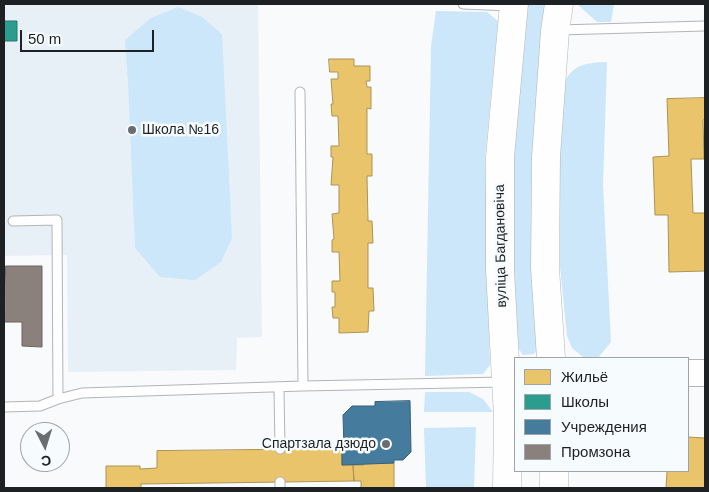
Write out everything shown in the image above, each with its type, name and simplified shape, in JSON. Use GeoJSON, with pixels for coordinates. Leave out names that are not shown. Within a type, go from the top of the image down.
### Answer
{"type":"FeatureCollection","features":[{"type":"Feature","properties":{"kind":"main road"},"geometry":{"type":"LineString","coordinates":[[551,357],[545,268],[546,157],[555,30],[559,4]]}},
{"type":"Feature","properties":{"kind":"main road","name":"вуліца Багдановіча"},"geometry":{"type":"LineString","coordinates":[[507,488],[508,417],[511,381],[500,270],[500,156],[514,5]]}},
{"type":"Feature","properties":{"kind":"main road"},"geometry":{"type":"LineString","coordinates":[[554,472],[554,488]]}},
{"type":"Feature","properties":{"kind":"street"},"geometry":{"type":"LineString","coordinates":[[689,373],[705,373]]}},
{"type":"Feature","properties":{"kind":"lane"},"geometry":{"type":"LineString","coordinates":[[463,4],[514,5]]}},
{"type":"Feature","properties":{"kind":"lane"},"geometry":{"type":"LineString","coordinates":[[555,30],[705,26]]}},
{"type":"Feature","properties":{"kind":"lane"},"geometry":{"type":"LineString","coordinates":[[300,92],[303,386]]}},
{"type":"Feature","properties":{"kind":"lane"},"geometry":{"type":"LineString","coordinates":[[13,221],[57,220],[58,400]]}},
{"type":"Feature","properties":{"kind":"lane"},"geometry":{"type":"LineString","coordinates":[[4,407],[40,406],[82,393],[511,381]]}},
{"type":"Feature","properties":{"kind":"lane"},"geometry":{"type":"LineString","coordinates":[[279,387],[280,449]]}},
{"type":"Feature","properties":{"kind":"shaded area","name":"Школа №16"},"geometry":{"type":"Polygon","coordinates":[[[4,4],[258,4],[262,337],[237,338],[236,370],[68,372],[67,255],[4,256],[4,4]]]}},
{"type":"Feature","properties":{"kind":"shaded area"},"geometry":{"type":"Polygon","coordinates":[[[525,4],[546,4],[532,158],[534,267],[539,348],[534,354],[523,355],[518,348],[513,267],[512,157],[525,4]]]}},
{"type":"Feature","properties":{"kind":"shaded area"},"geometry":{"type":"Polygon","coordinates":[[[577,4],[614,4],[611,22],[597,22],[577,4]]]}},
{"type":"Feature","properties":{"kind":"shaded area"},"geometry":{"type":"Polygon","coordinates":[[[178,7],[202,17],[222,34],[232,238],[221,262],[195,280],[160,277],[135,248],[125,40],[151,18],[178,7]]]}},
{"type":"Feature","properties":{"kind":"shaded area"},"geometry":{"type":"Polygon","coordinates":[[[436,11],[487,12],[498,21],[485,158],[490,365],[483,374],[425,376],[431,46],[436,11]]]}},
{"type":"Feature","properties":{"kind":"shaded area"},"geometry":{"type":"Polygon","coordinates":[[[607,62],[603,185],[611,342],[599,357],[583,357],[572,348],[567,336],[560,267],[559,158],[565,81],[578,67],[607,62]]]}},
{"type":"Feature","properties":{"kind":"shaded area"},"geometry":{"type":"Polygon","coordinates":[[[425,392],[469,392],[483,399],[493,412],[424,412],[425,392]]]}},
{"type":"Feature","properties":{"kind":"shaded area"},"geometry":{"type":"Polygon","coordinates":[[[476,427],[474,488],[426,488],[424,428],[476,427]]]}},
{"type":"Feature","properties":{"kind":"building: Жильё"},"geometry":{"type":"Polygon","coordinates":[[[329,59],[354,59],[354,66],[370,66],[370,81],[366,81],[367,87],[371,87],[371,109],[367,108],[367,154],[372,154],[372,176],[367,176],[368,221],[372,221],[373,243],[368,243],[368,288],[373,288],[374,311],[369,311],[368,332],[339,333],[339,318],[333,318],[332,307],[335,307],[335,292],[332,292],[332,281],[340,281],[339,252],[332,252],[332,240],[334,239],[332,214],[339,213],[339,185],[331,185],[333,157],[331,157],[331,146],[339,146],[338,116],[332,116],[331,79],[338,79],[338,72],[330,72],[329,59]]]}},
{"type":"Feature","properties":{"kind":"building: Жильё"},"geometry":{"type":"Polygon","coordinates":[[[705,98],[705,119],[703,120],[704,159],[691,159],[693,213],[705,213],[705,271],[669,272],[668,215],[655,215],[653,157],[669,156],[667,99],[705,98]]]}},
{"type":"Feature","properties":{"kind":"building: Жильё"},"geometry":{"type":"Polygon","coordinates":[[[689,437],[705,438],[705,488],[666,488],[667,472],[689,472],[689,437]]]}},
{"type":"Feature","properties":{"kind":"building: Жильё"},"geometry":{"type":"Polygon","coordinates":[[[342,449],[342,465],[353,465],[354,481],[141,484],[141,488],[106,488],[106,466],[140,466],[140,469],[157,468],[157,451],[342,449]]]}},
{"type":"Feature","properties":{"kind":"building: Жильё"},"geometry":{"type":"Polygon","coordinates":[[[362,463],[394,463],[394,488],[361,488],[361,481],[354,481],[353,465],[363,465],[362,463]]]}},
{"type":"Feature","properties":{"kind":"building: Школы"},"geometry":{"type":"Polygon","coordinates":[[[4,21],[17,21],[17,41],[4,41],[4,21]]]}},
{"type":"Feature","properties":{"kind":"building: Учреждения"},"geometry":{"type":"Polygon","coordinates":[[[410,401],[411,452],[403,460],[394,460],[394,463],[342,465],[342,449],[344,449],[343,415],[352,406],[375,406],[375,402],[410,401]]]}},
{"type":"Feature","properties":{"kind":"building: Промзона"},"geometry":{"type":"Polygon","coordinates":[[[6,266],[42,266],[42,347],[22,346],[22,322],[5,322],[6,266]]]}},
{"type":"Feature","properties":{"kind":"place","name":"Школа №16"},"geometry":{"type":"Point","coordinates":[132,130]}},
{"type":"Feature","properties":{"kind":"place","name":"Спартзала дзюдо"},"geometry":{"type":"Point","coordinates":[386,444]}}]}
